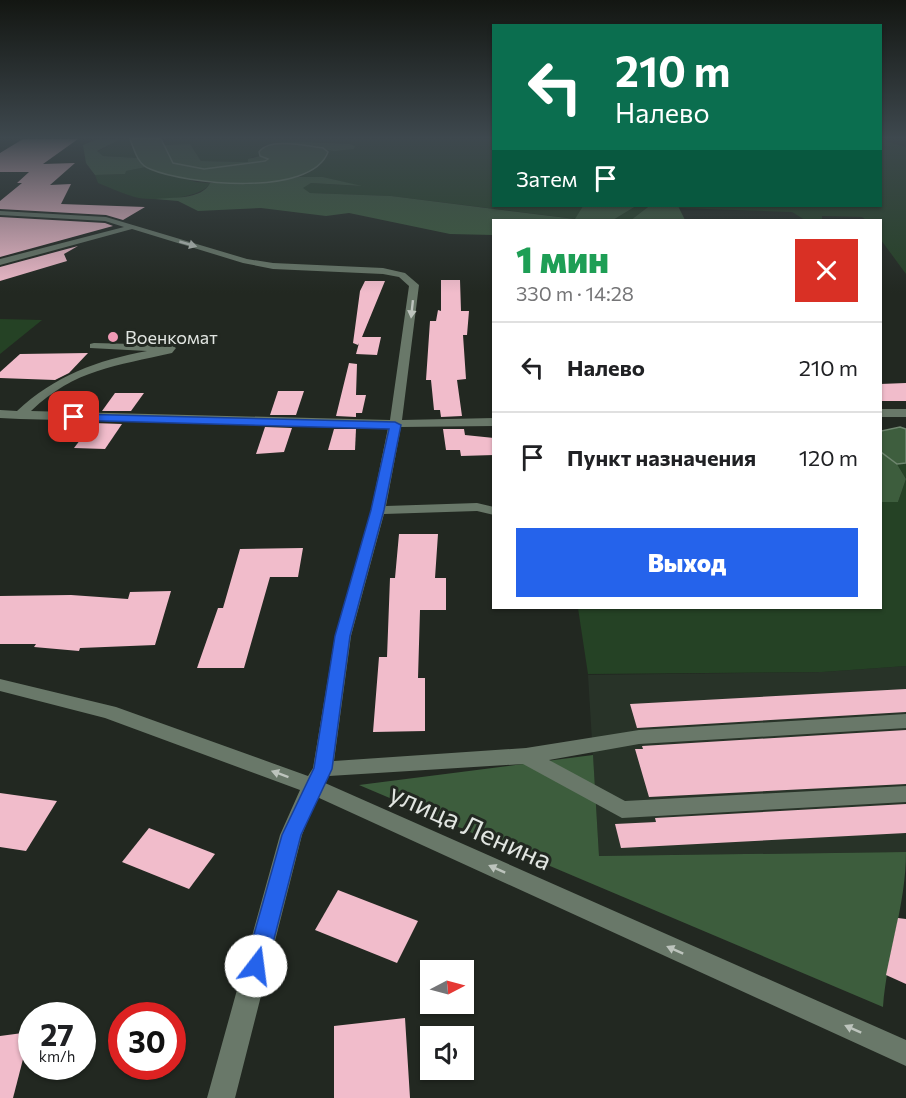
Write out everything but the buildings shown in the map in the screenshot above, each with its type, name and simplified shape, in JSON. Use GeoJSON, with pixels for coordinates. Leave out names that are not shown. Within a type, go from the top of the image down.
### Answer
{"type":"FeatureCollection","features":[{"type":"Feature","properties":{"kind":"street"},"geometry":{"type":"LineString","coordinates":[[0,213],[106,219],[246,261],[273,266],[383,271],[402,275],[414,285],[413,306],[395,425],[378,510],[343,636],[317,777],[291,835],[220,1098]]}},
{"type":"Feature","properties":{"kind":"street"},"geometry":{"type":"LineString","coordinates":[[0,262],[132,227]]}},
{"type":"Feature","properties":{"kind":"street"},"geometry":{"type":"LineString","coordinates":[[20,415],[29,404],[56,386],[102,363],[138,354],[168,351],[171,348],[94,346]]}},
{"type":"Feature","properties":{"kind":"street"},"geometry":{"type":"LineString","coordinates":[[882,413],[906,413]]}},
{"type":"Feature","properties":{"kind":"street"},"geometry":{"type":"LineString","coordinates":[[0,414],[188,422],[395,425],[492,422]]}},
{"type":"Feature","properties":{"kind":"street"},"geometry":{"type":"LineString","coordinates":[[378,510],[477,507],[492,511]]}},
{"type":"Feature","properties":{"kind":"street","name":"улица Ленина"},"geometry":{"type":"LineString","coordinates":[[0,685],[109,712],[317,777],[906,1053]]}},
{"type":"Feature","properties":{"kind":"street"},"geometry":{"type":"LineString","coordinates":[[317,777],[526,756],[639,737],[906,721]]}},
{"type":"Feature","properties":{"kind":"street"},"geometry":{"type":"LineString","coordinates":[[526,756],[622,810],[906,794]]}},
{"type":"Feature","properties":{"kind":"shaded area"},"geometry":{"type":"Polygon","coordinates":[[[117,190],[202,190],[188,196],[166,199],[146,199],[117,190]]]}},
{"type":"Feature","properties":{"kind":"shaded area"},"geometry":{"type":"Polygon","coordinates":[[[306,190],[492,190],[492,207],[582,207],[576,219],[391,196],[310,193],[306,190]]]}},
{"type":"Feature","properties":{"kind":"shaded area"},"geometry":{"type":"Polygon","coordinates":[[[306,190],[310,193],[391,196],[575,219],[492,219],[492,235],[450,234],[349,213],[326,216],[261,208],[198,211],[178,201],[155,199],[178,198],[200,192],[306,190]]]}},
{"type":"Feature","properties":{"kind":"shaded area"},"geometry":{"type":"Polygon","coordinates":[[[882,190],[906,190],[906,274],[882,241],[882,219],[822,216],[822,219],[803,219],[792,212],[648,207],[882,207],[882,190]]]}},
{"type":"Feature","properties":{"kind":"shaded area"},"geometry":{"type":"Polygon","coordinates":[[[582,207],[634,207],[615,219],[575,219],[582,207]]]}},
{"type":"Feature","properties":{"kind":"shaded area"},"geometry":{"type":"Polygon","coordinates":[[[634,207],[648,207],[632,219],[615,219],[634,207]]]}},
{"type":"Feature","properties":{"kind":"shaded area"},"geometry":{"type":"Polygon","coordinates":[[[648,207],[678,207],[684,219],[632,219],[648,207]]]}},
{"type":"Feature","properties":{"kind":"shaded area"},"geometry":{"type":"Polygon","coordinates":[[[0,319],[42,320],[0,354],[0,319]]]}},
{"type":"Feature","properties":{"kind":"shaded area"},"geometry":{"type":"Polygon","coordinates":[[[900,427],[906,429],[906,463],[897,464],[882,453],[882,431],[900,427]]]}},
{"type":"Feature","properties":{"kind":"shaded area"},"geometry":{"type":"Polygon","coordinates":[[[882,453],[897,464],[906,479],[898,502],[882,502],[882,453]]]}},
{"type":"Feature","properties":{"kind":"shaded area"},"geometry":{"type":"Polygon","coordinates":[[[906,463],[906,479],[897,464],[906,463]]]}},
{"type":"Feature","properties":{"kind":"shaded area"},"geometry":{"type":"Polygon","coordinates":[[[906,479],[906,666],[822,672],[588,674],[578,609],[882,609],[882,502],[898,502],[906,479]]]}},
{"type":"Feature","properties":{"kind":"shaded area"},"geometry":{"type":"Polygon","coordinates":[[[906,666],[906,852],[599,856],[588,675],[822,672],[906,666]]]}},
{"type":"Feature","properties":{"kind":"shaded area"},"geometry":{"type":"Polygon","coordinates":[[[593,755],[599,856],[906,852],[903,891],[883,1007],[359,785],[593,755]]]}},
{"type":"Feature","properties":{"kind":"place","name":"Военкомат"},"geometry":{"type":"Point","coordinates":[113,337]}},
{"type":"Feature","properties":{"kind":"route"},"geometry":{"type":"LineString","coordinates":[[74,417],[188,422],[395,425],[378,510],[343,636],[322,769],[312,786],[291,835],[256,966]]}}]}
